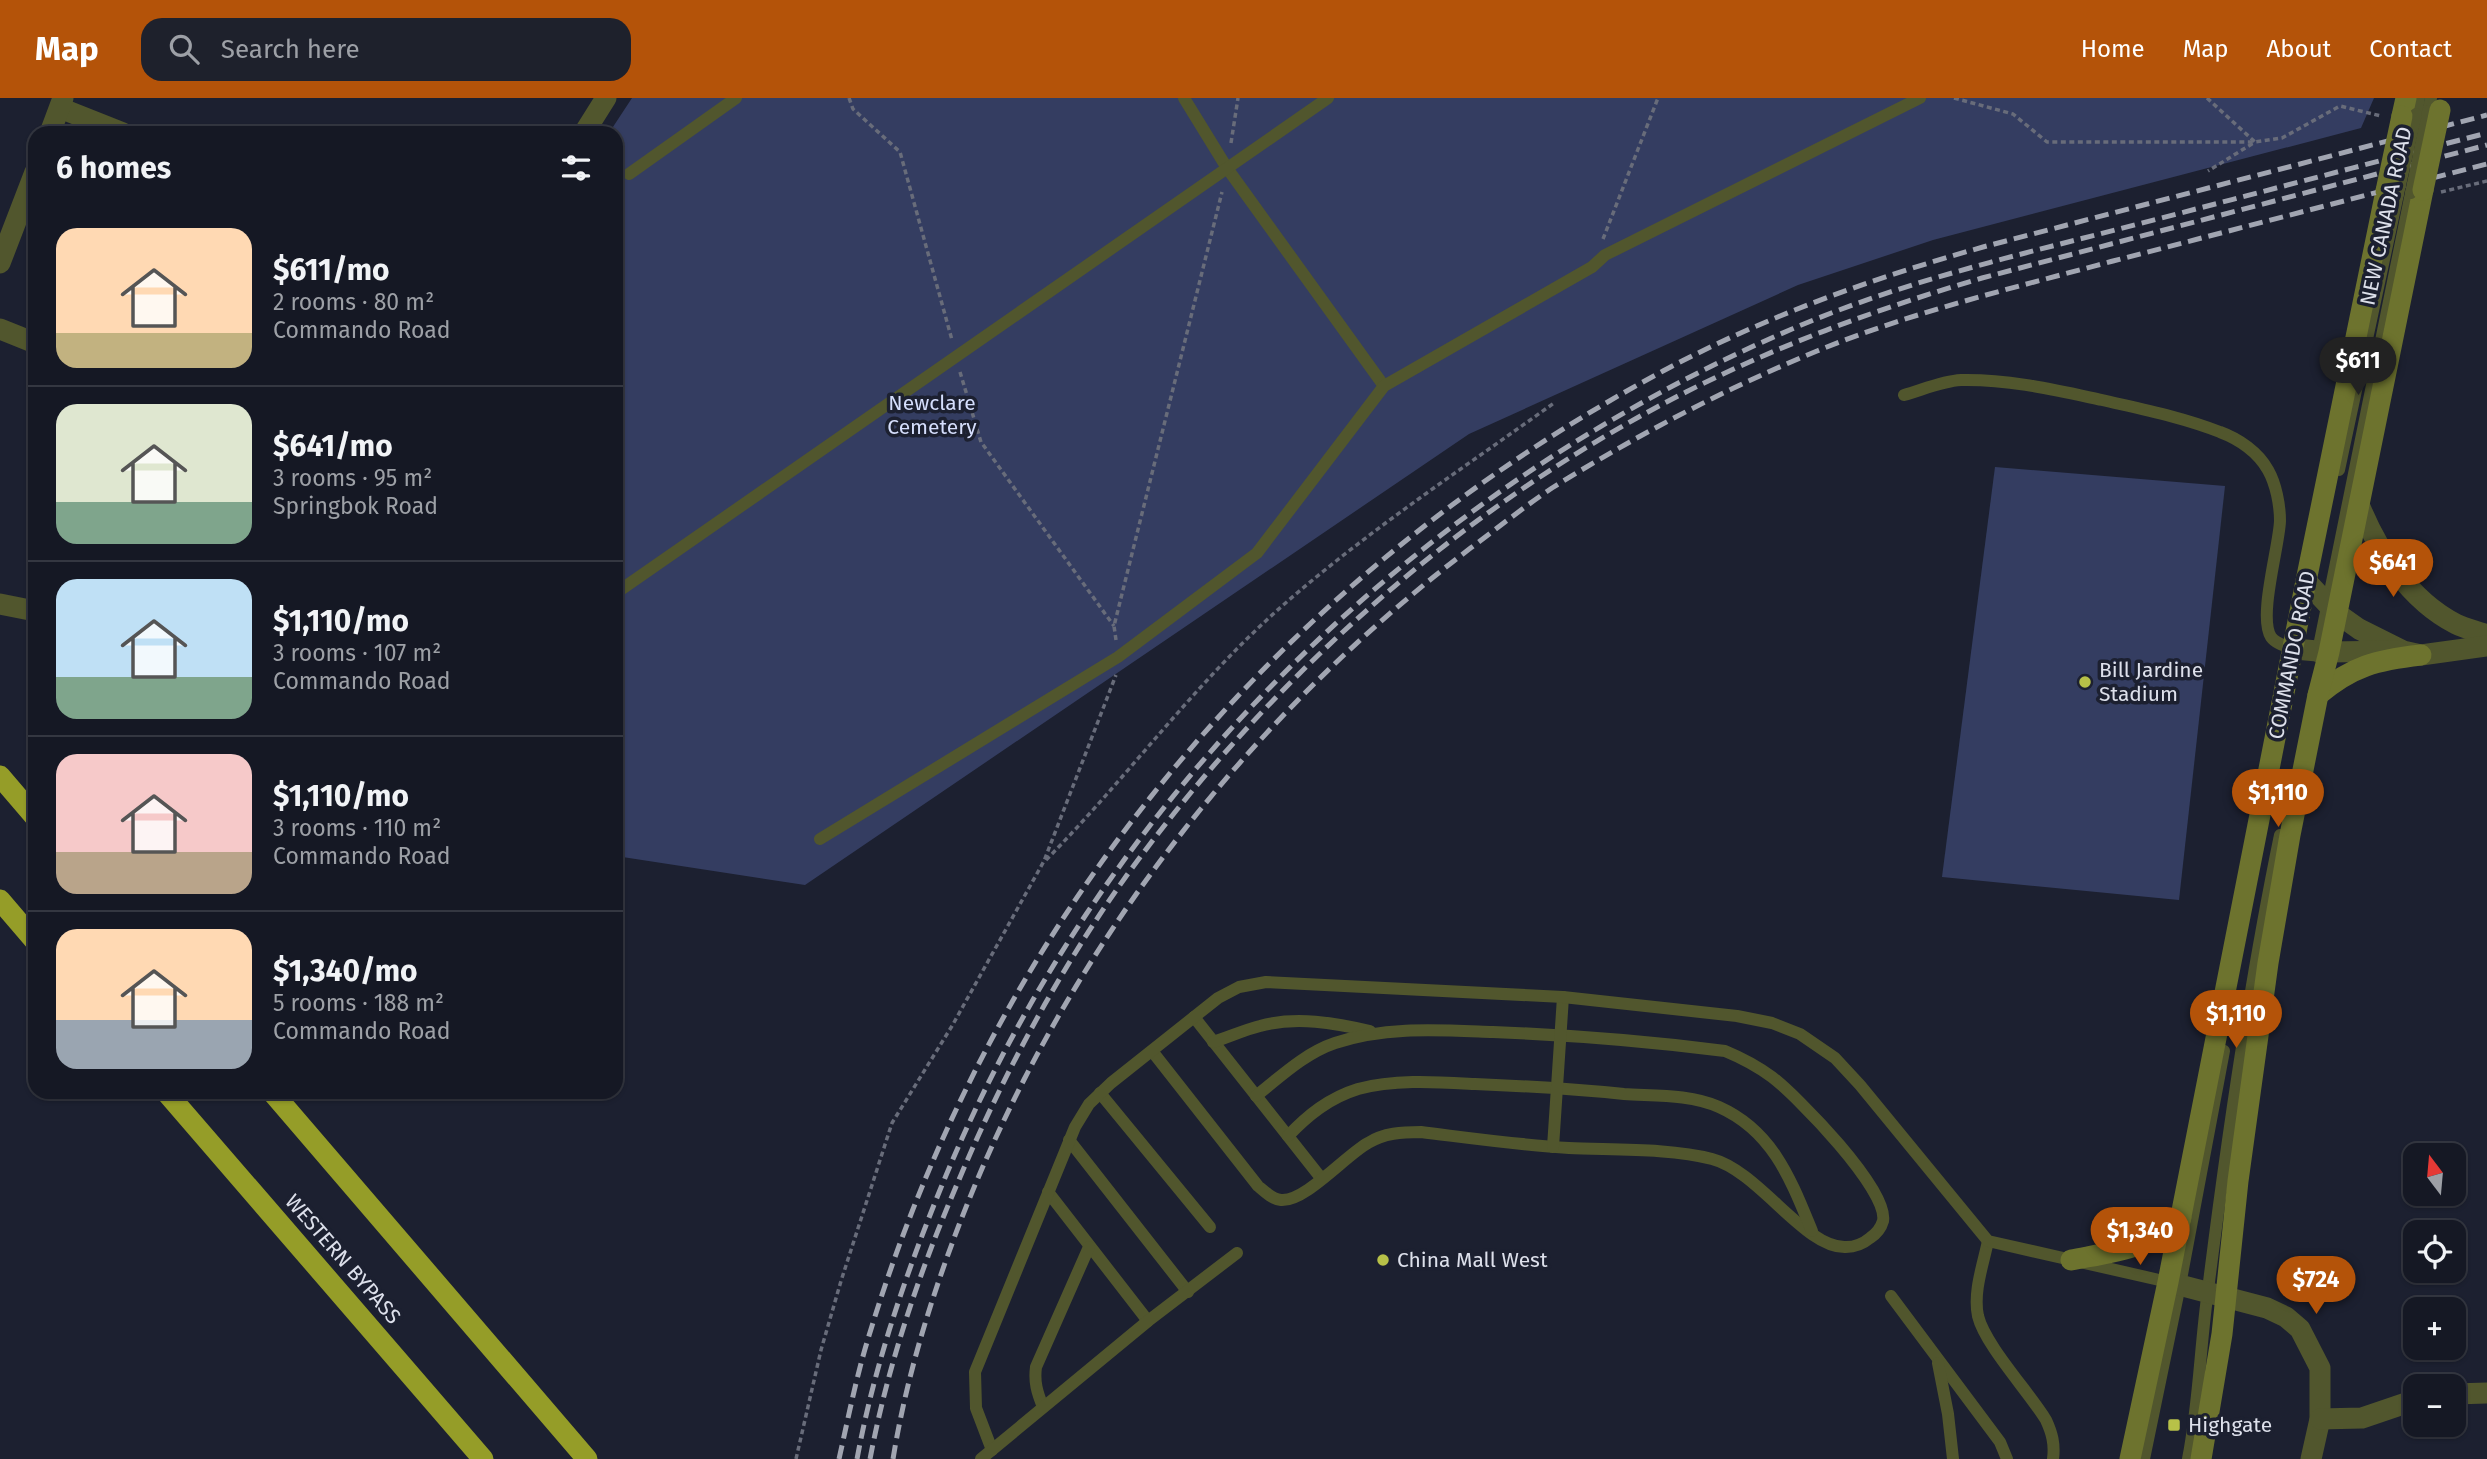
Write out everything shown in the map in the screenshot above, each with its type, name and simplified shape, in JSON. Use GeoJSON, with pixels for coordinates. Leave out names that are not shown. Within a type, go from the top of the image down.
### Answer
{"type":"FeatureCollection","features":[{"type":"Feature","properties":{"kind":"highway"},"geometry":{"type":"LineString","coordinates":[[0,776],[28,809]]}},
{"type":"Feature","properties":{"kind":"highway"},"geometry":{"type":"LineString","coordinates":[[0,900],[28,932]]}},
{"type":"Feature","properties":{"kind":"highway","name":"WESTERN BYPASS"},"geometry":{"type":"LineString","coordinates":[[172,1099],[483,1459]]}},
{"type":"Feature","properties":{"kind":"highway"},"geometry":{"type":"LineString","coordinates":[[278,1099],[587,1459]]}},
{"type":"Feature","properties":{"kind":"main road","name":"COMMANDO ROAD"},"geometry":{"type":"LineString","coordinates":[[2202,1459],[2222,1334],[2216,1294],[2238,1181],[2268,963],[2318,695],[2311,651],[2320,597],[2358,502],[2408,193],[2419,108]]}},
{"type":"Feature","properties":{"kind":"main road","name":"COMMANDO ROAD"},"geometry":{"type":"LineString","coordinates":[[2130,1459],[2174,1284],[2181,1218],[2230,962],[2311,651],[2320,597],[2408,193],[2419,108]]}},
{"type":"Feature","properties":{"kind":"main road"},"geometry":{"type":"LineString","coordinates":[[2318,695],[2347,672],[2383,659],[2412,653]]}},
{"type":"Feature","properties":{"kind":"main road"},"geometry":{"type":"LineString","coordinates":[[2071,1261],[2147,1242],[2169,1230],[2181,1218]]}},
{"type":"Feature","properties":{"kind":"street"},"geometry":{"type":"LineString","coordinates":[[588,126],[606,98]]}},
{"type":"Feature","properties":{"kind":"street"},"geometry":{"type":"LineString","coordinates":[[53,126],[62,103],[109,126]]}},
{"type":"Feature","properties":{"kind":"street"},"geometry":{"type":"LineString","coordinates":[[0,264],[28,190]]}},
{"type":"Feature","properties":{"kind":"street"},"geometry":{"type":"LineString","coordinates":[[0,329],[28,340]]}},
{"type":"Feature","properties":{"kind":"street"},"geometry":{"type":"LineString","coordinates":[[2358,502],[2368,529],[2384,556],[2414,590],[2445,618],[2487,635]]}},
{"type":"Feature","properties":{"kind":"street"},"geometry":{"type":"LineString","coordinates":[[2320,597],[2359,629],[2412,653]]}},
{"type":"Feature","properties":{"kind":"street"},"geometry":{"type":"LineString","coordinates":[[0,604],[28,610]]}},
{"type":"Feature","properties":{"kind":"street"},"geometry":{"type":"LineString","coordinates":[[2311,651],[2412,653],[2487,646]]}},
{"type":"Feature","properties":{"kind":"street"},"geometry":{"type":"LineString","coordinates":[[2174,1284],[2267,1308],[2287,1317],[2300,1329],[2320,1368],[2320,1419],[2311,1459]]}},
{"type":"Feature","properties":{"kind":"street"},"geometry":{"type":"LineString","coordinates":[[2466,1394],[2487,1393]]}},
{"type":"Feature","properties":{"kind":"street"},"geometry":{"type":"LineString","coordinates":[[2320,1419],[2362,1418],[2403,1404]]}},
{"type":"Feature","properties":{"kind":"lane"},"geometry":{"type":"LineString","coordinates":[[629,174],[736,98]]}},
{"type":"Feature","properties":{"kind":"lane"},"geometry":{"type":"LineString","coordinates":[[1184,98],[1227,168],[1384,386]]}},
{"type":"Feature","properties":{"kind":"lane"},"geometry":{"type":"LineString","coordinates":[[623,588],[1328,98]]}},
{"type":"Feature","properties":{"kind":"lane"},"geometry":{"type":"LineString","coordinates":[[820,839],[1118,657],[1257,553],[1384,386],[1592,267],[1605,255],[1920,98]]}},
{"type":"Feature","properties":{"kind":"lane","name":"NEW CANADA ROAD"},"geometry":{"type":"LineString","coordinates":[[2419,98],[2419,108]]}},
{"type":"Feature","properties":{"kind":"lane","name":"NEW CANADA ROAD"},"geometry":{"type":"LineString","coordinates":[[2320,597],[2408,193]]}},
{"type":"Feature","properties":{"kind":"lane"},"geometry":{"type":"LineString","coordinates":[[1904,395],[1956,380],[2016,383],[2148,411],[2221,432],[2245,444],[2259,456],[2269,471],[2280,519],[2267,603],[2271,637],[2278,643],[2311,651]]}},
{"type":"Feature","properties":{"kind":"lane"},"geometry":{"type":"LineString","coordinates":[[2144,1459],[2174,1284],[2311,651]]}},
{"type":"Feature","properties":{"kind":"lane"},"geometry":{"type":"LineString","coordinates":[[2188,1459],[2216,1294],[2257,946],[2311,651]]}},
{"type":"Feature","properties":{"kind":"lane"},"geometry":{"type":"LineString","coordinates":[[992,1450],[976,1408],[975,1372],[1069,1140],[1089,1104],[1218,998],[1239,987],[1266,982],[1563,997],[1737,1016],[1772,1023],[1800,1034],[1835,1058],[1860,1084],[1988,1241],[2174,1284]]}},
{"type":"Feature","properties":{"kind":"lane"},"geometry":{"type":"LineString","coordinates":[[1553,1147],[1563,997]]}},
{"type":"Feature","properties":{"kind":"lane"},"geometry":{"type":"LineString","coordinates":[[1194,1017],[1321,1178]]}},
{"type":"Feature","properties":{"kind":"lane"},"geometry":{"type":"LineString","coordinates":[[1213,1042],[1262,1025],[1296,1021],[1338,1024],[1373,1032]]}},
{"type":"Feature","properties":{"kind":"lane"},"geometry":{"type":"LineString","coordinates":[[1152,1051],[1258,1186],[1269,1196],[1280,1200],[1291,1199],[1368,1142],[1401,1132],[1421,1132],[1553,1147],[1680,1154],[1712,1159],[1733,1167],[1754,1182],[1814,1236],[1829,1245],[1847,1248],[1863,1243],[1877,1233],[1883,1221],[1882,1208],[1876,1195],[1846,1153],[1810,1111],[1772,1077],[1746,1060],[1725,1051],[1561,1034],[1427,1029],[1373,1032],[1332,1044],[1298,1062],[1256,1096]]}},
{"type":"Feature","properties":{"kind":"lane"},"geometry":{"type":"LineString","coordinates":[[1288,1136],[1310,1113],[1336,1098],[1379,1085],[1448,1083],[1557,1088],[1696,1100],[1719,1107],[1743,1121],[1773,1150],[1789,1175],[1814,1236]]}},
{"type":"Feature","properties":{"kind":"lane"},"geometry":{"type":"LineString","coordinates":[[1100,1093],[1210,1227]]}},
{"type":"Feature","properties":{"kind":"lane"},"geometry":{"type":"LineString","coordinates":[[1069,1140],[1188,1292]]}},
{"type":"Feature","properties":{"kind":"lane"},"geometry":{"type":"LineString","coordinates":[[1048,1192],[1148,1321]]}},
{"type":"Feature","properties":{"kind":"lane"},"geometry":{"type":"LineString","coordinates":[[1988,1241],[1977,1297],[1978,1315],[1984,1333],[2046,1420],[2052,1434],[2053,1459]]}},
{"type":"Feature","properties":{"kind":"lane"},"geometry":{"type":"LineString","coordinates":[[1043,1407],[1036,1392],[1036,1367],[1089,1247]]}},
{"type":"Feature","properties":{"kind":"lane"},"geometry":{"type":"LineString","coordinates":[[981,1459],[1148,1321],[1237,1252]]}},
{"type":"Feature","properties":{"kind":"lane"},"geometry":{"type":"LineString","coordinates":[[1891,1296],[2000,1442],[2007,1459]]}},
{"type":"Feature","properties":{"kind":"lane"},"geometry":{"type":"LineString","coordinates":[[1937,1357],[1953,1459]]}},
{"type":"Feature","properties":{"kind":"path"},"geometry":{"type":"LineString","coordinates":[[796,1459],[837,1293],[892,1123],[952,1026],[1044,861],[1116,679],[1118,657],[1114,626],[1227,168],[1238,98]]}},
{"type":"Feature","properties":{"kind":"path"},"geometry":{"type":"LineString","coordinates":[[1592,267],[1658,98]]}},
{"type":"Feature","properties":{"kind":"path"},"geometry":{"type":"LineString","coordinates":[[1954,98],[2012,114],[2047,142],[2255,142],[2282,138],[2340,106],[2419,108]]}},
{"type":"Feature","properties":{"kind":"path"},"geometry":{"type":"LineString","coordinates":[[2207,98],[2255,142]]}},
{"type":"Feature","properties":{"kind":"path"},"geometry":{"type":"LineString","coordinates":[[2208,170],[2255,142]]}},
{"type":"Feature","properties":{"kind":"path"},"geometry":{"type":"LineString","coordinates":[[2408,193],[2487,181]]}},
{"type":"Feature","properties":{"kind":"path"},"geometry":{"type":"LineString","coordinates":[[1044,861],[1089,816],[1146,746],[1280,607],[1354,548],[1553,403]]}},
{"type":"Feature","properties":{"kind":"green space","name":"Newclare Cemetery"},"geometry":{"type":"Polygon","coordinates":[[[632,98],[2374,98],[2361,128],[1933,240],[1798,285],[1469,434],[805,885],[623,857],[623,126],[614,126],[632,98]]]}},
{"type":"Feature","properties":{"kind":"green space","name":"Bill Jardine Stadium"},"geometry":{"type":"Polygon","coordinates":[[[1995,467],[2225,486],[2179,900],[1942,877],[1995,467]]]}},
{"type":"Feature","properties":{"kind":"railway"},"geometry":{"type":"LineString","coordinates":[[839,1459],[868,1339],[923,1186],[991,1040],[1073,903],[1168,776],[1275,658],[1394,551],[1523,455],[1663,371],[1740,333],[1820,300],[1983,247],[2487,115]]}},
{"type":"Feature","properties":{"kind":"railway"},"geometry":{"type":"LineString","coordinates":[[857,1459],[872,1390],[892,1322],[940,1190],[1006,1049],[1086,915],[1178,791],[1281,676],[1396,571],[1519,478],[1652,397],[1831,313],[1911,285],[1992,262],[2487,133]]}},
{"type":"Feature","properties":{"kind":"railway"},"geometry":{"type":"LineString","coordinates":[[870,1459],[896,1353],[918,1283],[944,1215],[1013,1063],[1078,948],[1127,875],[1184,801],[1245,731],[1310,664],[1378,600],[1451,541],[1526,486],[1605,436],[1686,392],[1831,328],[1982,278],[2487,145]]}},
{"type":"Feature","properties":{"kind":"railway"},"geometry":{"type":"LineString","coordinates":[[893,1459],[912,1370],[948,1254],[1001,1126],[1050,1030],[1106,938],[1168,850],[1236,767],[1310,688],[1388,615],[1472,547],[1552,488],[1682,414],[1817,351],[1889,324],[2000,291],[2487,164]]}},
{"type":"Feature","properties":{"kind":"place","name":"Bill Jardine Stadium"},"geometry":{"type":"Point","coordinates":[2085,682]}},
{"type":"Feature","properties":{"kind":"place","name":"China Mall West"},"geometry":{"type":"Point","coordinates":[1383,1260]}},
{"type":"Feature","properties":{"kind":"place","name":"Highgate"},"geometry":{"type":"Point","coordinates":[2174,1425]}}]}
